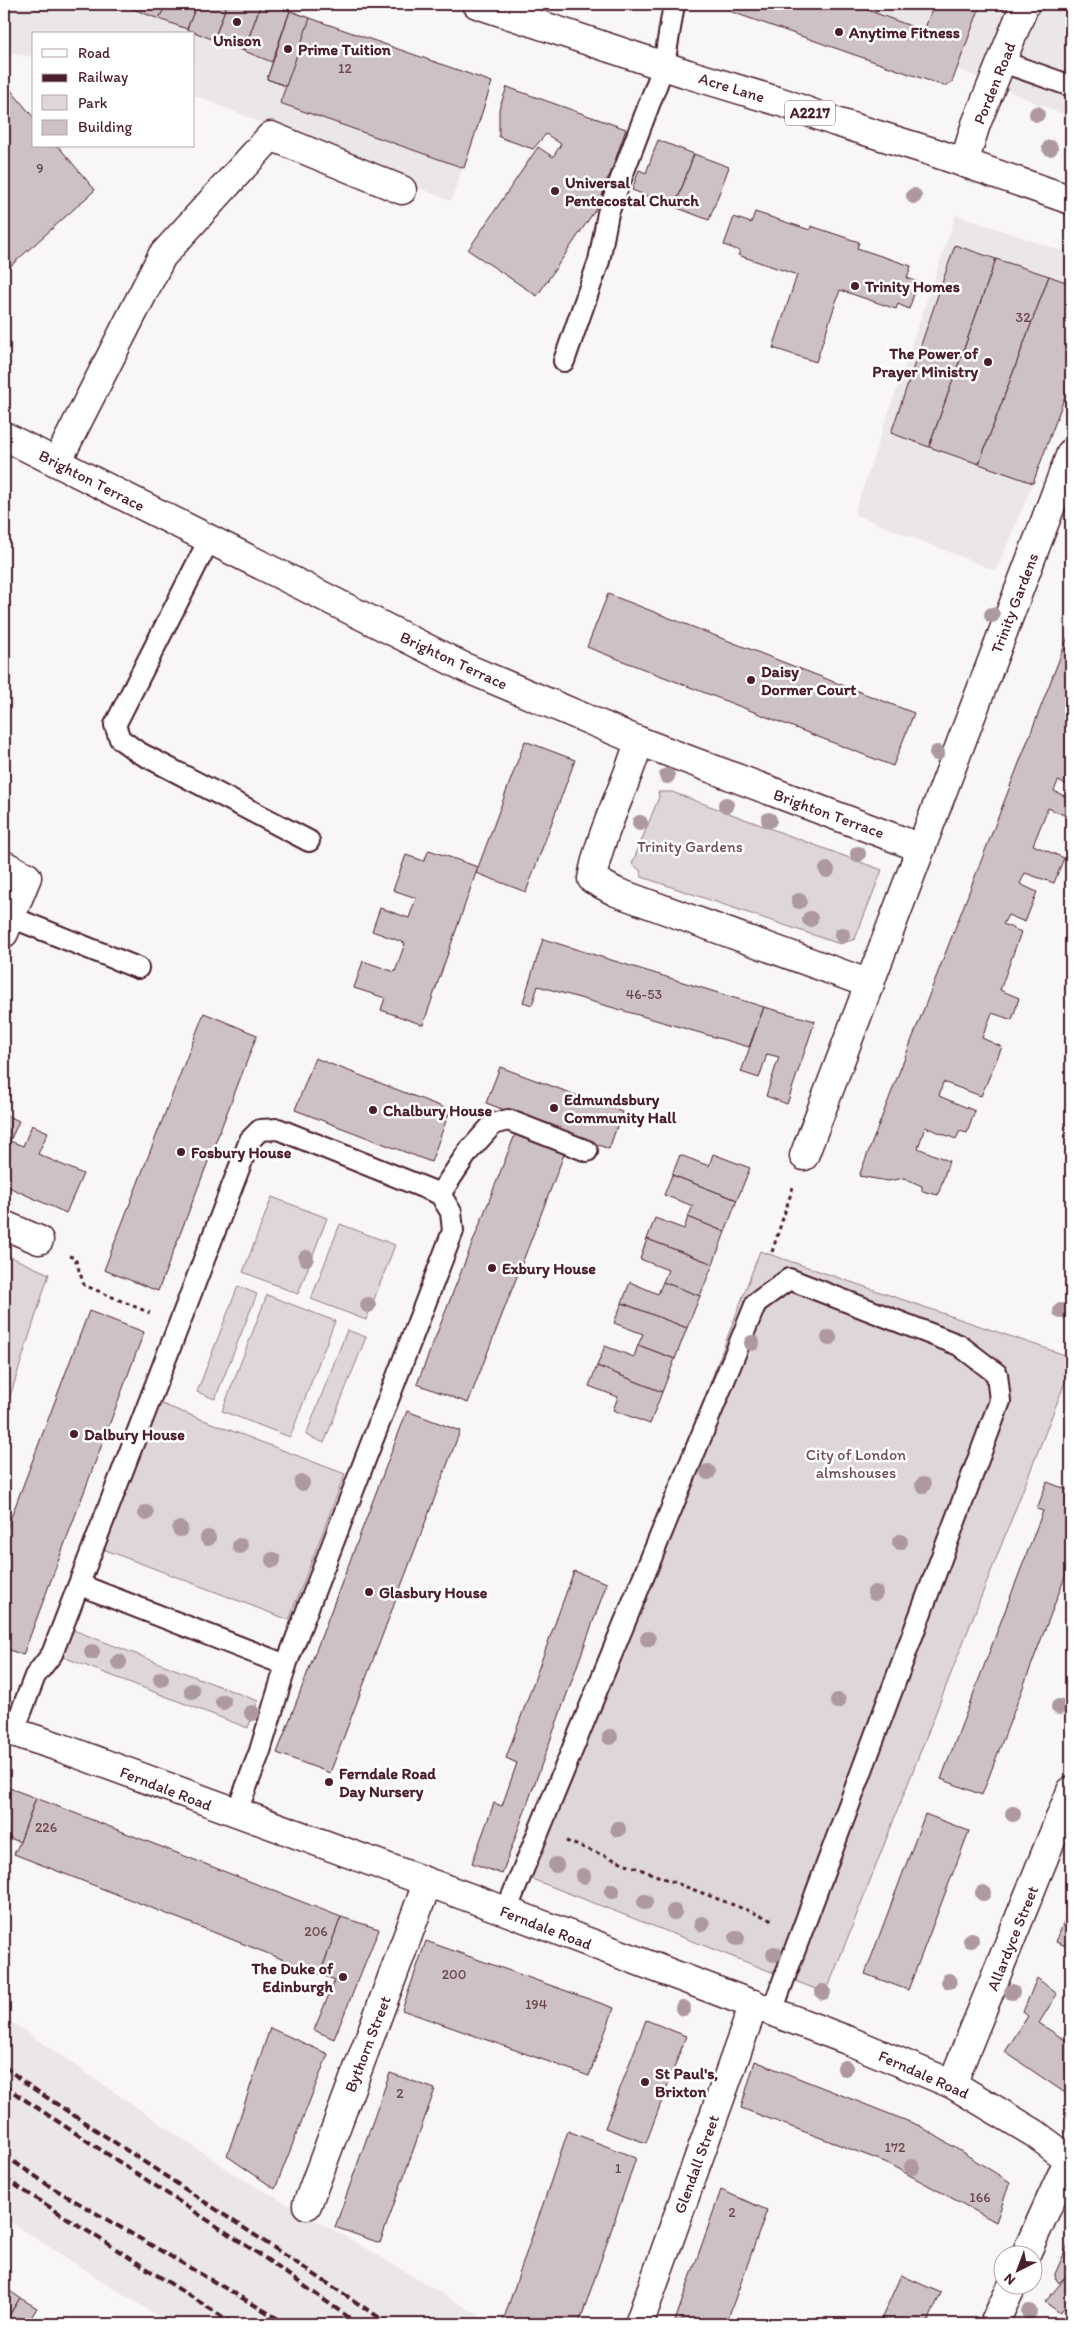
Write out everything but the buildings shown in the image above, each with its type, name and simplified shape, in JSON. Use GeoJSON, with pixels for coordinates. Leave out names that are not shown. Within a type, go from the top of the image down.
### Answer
{"type":"FeatureCollection","features":[{"type":"Feature","properties":{"kind":"street","name":"Acre Lane"},"geometry":{"type":"LineString","coordinates":[[477,4],[964,163],[1071,200]]}},
{"type":"Feature","properties":{"kind":"street","name":"Porden Road"},"geometry":{"type":"LineString","coordinates":[[964,163],[976,124],[1003,62],[1025,4]]}},
{"type":"Feature","properties":{"kind":"street"},"geometry":{"type":"LineString","coordinates":[[57,462],[162,256],[271,136],[402,190]]}},
{"type":"Feature","properties":{"kind":"street","name":"Brighton Terrace"},"geometry":{"type":"LineString","coordinates":[[4,436],[466,668],[639,741],[798,803],[921,848]]}},
{"type":"Feature","properties":{"kind":"street","name":"Trinity Gardens"},"geometry":{"type":"LineString","coordinates":[[804,1156],[1071,453]]}},
{"type":"Feature","properties":{"kind":"street"},"geometry":{"type":"LineString","coordinates":[[639,741],[632,769],[596,857],[592,879],[616,892],[870,984]]}},
{"type":"Feature","properties":{"kind":"street"},"geometry":{"type":"LineString","coordinates":[[7,925],[15,871]]}},
{"type":"Feature","properties":{"kind":"street"},"geometry":{"type":"LineString","coordinates":[[4,1225],[50,1247]]}},
{"type":"Feature","properties":{"kind":"street","name":"Ferndale Road"},"geometry":{"type":"LineString","coordinates":[[9,1731],[59,1747],[236,1814],[506,1911],[763,2007],[952,2084],[1000,2110],[1070,2160]]}},
{"type":"Feature","properties":{"kind":"street","name":"Allardyce Street"},"geometry":{"type":"LineString","coordinates":[[952,2084],[1071,1791]]}},
{"type":"Feature","properties":{"kind":"street","name":"Bythorn Street"},"geometry":{"type":"LineString","coordinates":[[307,2205],[427,1884]]}},
{"type":"Feature","properties":{"kind":"street","name":"Glendall Street"},"geometry":{"type":"LineString","coordinates":[[639,2324],[763,2007]]}},
{"type":"Feature","properties":{"kind":"street"},"geometry":{"type":"LineString","coordinates":[[1030,2246],[1070,2160]]}},
{"type":"Feature","properties":{"kind":"street"},"geometry":{"type":"LineString","coordinates":[[994,2324],[1007,2296]]}},
{"type":"Feature","properties":{"kind":"lane"},"geometry":{"type":"LineString","coordinates":[[564,361],[598,261],[608,213],[664,65],[674,4]]}},
{"type":"Feature","properties":{"kind":"lane"},"geometry":{"type":"LineString","coordinates":[[1003,62],[1071,86]]}},
{"type":"Feature","properties":{"kind":"lane"},"geometry":{"type":"LineString","coordinates":[[209,540],[115,724],[120,739],[138,752],[309,841]]}},
{"type":"Feature","properties":{"kind":"lane"},"geometry":{"type":"LineString","coordinates":[[7,925],[138,968]]}},
{"type":"Feature","properties":{"kind":"lane"},"geometry":{"type":"LineString","coordinates":[[440,1194],[468,1152],[493,1124],[508,1120],[587,1150]]}},
{"type":"Feature","properties":{"kind":"lane"},"geometry":{"type":"LineString","coordinates":[[9,1731],[35,1676],[52,1654],[250,1140],[260,1130],[278,1129],[440,1194],[451,1212],[453,1231],[286,1665],[260,1751],[236,1814]]}},
{"type":"Feature","properties":{"kind":"lane"},"geometry":{"type":"LineString","coordinates":[[506,1911],[756,1302],[789,1279],[959,1345],[997,1374],[1000,1401],[802,1930],[763,2007]]}},
{"type":"Feature","properties":{"kind":"lane"},"geometry":{"type":"LineString","coordinates":[[80,1585],[286,1665]]}},
{"type":"Feature","properties":{"kind":"path"},"geometry":{"type":"LineString","coordinates":[[756,1302],[804,1156]]}},
{"type":"Feature","properties":{"kind":"path"},"geometry":{"type":"LineString","coordinates":[[50,1247],[75,1258],[84,1285],[178,1324]]}},
{"type":"Feature","properties":{"kind":"path"},"geometry":{"type":"LineString","coordinates":[[539,1830],[802,1930]]}},
{"type":"Feature","properties":{"kind":"shaded area"},"geometry":{"type":"Polygon","coordinates":[[[4,4],[269,4],[492,82],[451,201],[195,95],[195,32],[32,32],[32,57],[4,52],[4,4]]]}},
{"type":"Feature","properties":{"kind":"shaded area"},"geometry":{"type":"Polygon","coordinates":[[[726,4],[1071,4],[1071,118],[896,42],[726,4]]]}},
{"type":"Feature","properties":{"kind":"shaded area"},"geometry":{"type":"Polygon","coordinates":[[[956,215],[1071,254],[1071,380],[1033,483],[996,571],[854,514],[956,215]]]}},
{"type":"Feature","properties":{"kind":"shaded area"},"geometry":{"type":"Polygon","coordinates":[[[4,2017],[234,2174],[379,2256],[493,2324],[170,2324],[4,2218],[4,2017]]]}},
{"type":"Feature","properties":{"kind":"green space","name":"Trinity Gardens"},"geometry":{"type":"Polygon","coordinates":[[[658,792],[672,792],[882,870],[855,939],[840,944],[642,877],[640,870],[632,864],[659,797],[658,792]]]}},
{"type":"Feature","properties":{"kind":"green space"},"geometry":{"type":"Polygon","coordinates":[[[272,1197],[327,1218],[298,1294],[243,1272],[272,1197]]]}},
{"type":"Feature","properties":{"kind":"green space"},"geometry":{"type":"Polygon","coordinates":[[[340,1224],[395,1245],[366,1320],[311,1299],[340,1224]]]}},
{"type":"Feature","properties":{"kind":"green space","name":"City of London almshouses"},"geometry":{"type":"Polygon","coordinates":[[[760,1251],[1071,1357],[1071,1367],[826,1993],[524,1876],[760,1251]]]}},
{"type":"Feature","properties":{"kind":"green space"},"geometry":{"type":"Polygon","coordinates":[[[4,1254],[49,1274],[4,1415],[4,1254]]]}},
{"type":"Feature","properties":{"kind":"green space"},"geometry":{"type":"Polygon","coordinates":[[[238,1286],[257,1294],[215,1399],[197,1392],[238,1286]]]}},
{"type":"Feature","properties":{"kind":"green space"},"geometry":{"type":"Polygon","coordinates":[[[267,1295],[335,1321],[290,1437],[222,1411],[267,1295]]]}},
{"type":"Feature","properties":{"kind":"green space"},"geometry":{"type":"Polygon","coordinates":[[[347,1330],[366,1337],[324,1443],[306,1435],[347,1330]]]}},
{"type":"Feature","properties":{"kind":"green space"},"geometry":{"type":"Polygon","coordinates":[[[159,1403],[345,1474],[289,1620],[103,1549],[159,1403]]]}},
{"type":"Feature","properties":{"kind":"green space"},"geometry":{"type":"Polygon","coordinates":[[[68,1628],[258,1701],[248,1728],[58,1655],[68,1628]]]}},
{"type":"Feature","properties":{"kind":"railway"},"geometry":{"type":"LineString","coordinates":[[4,2066],[25,2083],[389,2324]]}},
{"type":"Feature","properties":{"kind":"railway"},"geometry":{"type":"LineString","coordinates":[[4,2086],[262,2256],[358,2324]]}},
{"type":"Feature","properties":{"kind":"railway"},"geometry":{"type":"LineString","coordinates":[[4,2155],[51,2187],[287,2324]]}},
{"type":"Feature","properties":{"kind":"railway"},"geometry":{"type":"LineString","coordinates":[[4,2178],[234,2324]]}},
{"type":"Feature","properties":{"kind":"place","name":"Unison"},"geometry":{"type":"Point","coordinates":[237,22]}},
{"type":"Feature","properties":{"kind":"place","name":"Anytime Fitness"},"geometry":{"type":"Point","coordinates":[839,32]}},
{"type":"Feature","properties":{"kind":"place","name":"Prime Tuition"},"geometry":{"type":"Point","coordinates":[288,49]}},
{"type":"Feature","properties":{"kind":"place","name":"Universal Pentecostal Church"},"geometry":{"type":"Point","coordinates":[555,191]}},
{"type":"Feature","properties":{"kind":"place","name":"Trinity Homes"},"geometry":{"type":"Point","coordinates":[855,286]}},
{"type":"Feature","properties":{"kind":"place","name":"The Power of Prayer Ministry"},"geometry":{"type":"Point","coordinates":[988,362]}},
{"type":"Feature","properties":{"kind":"place","name":"Daisy Dormer Court"},"geometry":{"type":"Point","coordinates":[751,680]}},
{"type":"Feature","properties":{"kind":"place","name":"Edmundsbury Community Hall"},"geometry":{"type":"Point","coordinates":[554,1108]}},
{"type":"Feature","properties":{"kind":"place","name":"Chalbury House"},"geometry":{"type":"Point","coordinates":[373,1110]}},
{"type":"Feature","properties":{"kind":"place","name":"Fosbury House"},"geometry":{"type":"Point","coordinates":[181,1152]}},
{"type":"Feature","properties":{"kind":"place","name":"Exbury House"},"geometry":{"type":"Point","coordinates":[492,1268]}},
{"type":"Feature","properties":{"kind":"place","name":"Dalbury House"},"geometry":{"type":"Point","coordinates":[74,1434]}},
{"type":"Feature","properties":{"kind":"place","name":"Glasbury House"},"geometry":{"type":"Point","coordinates":[369,1592]}},
{"type":"Feature","properties":{"kind":"place","name":"Ferndale Road Day Nursery"},"geometry":{"type":"Point","coordinates":[329,1782]}},
{"type":"Feature","properties":{"kind":"place","name":"The Duke of Edinburgh"},"geometry":{"type":"Point","coordinates":[343,1977]}},
{"type":"Feature","properties":{"kind":"place","name":"St Paul's, Brixton"},"geometry":{"type":"Point","coordinates":[645,2082]}}]}
